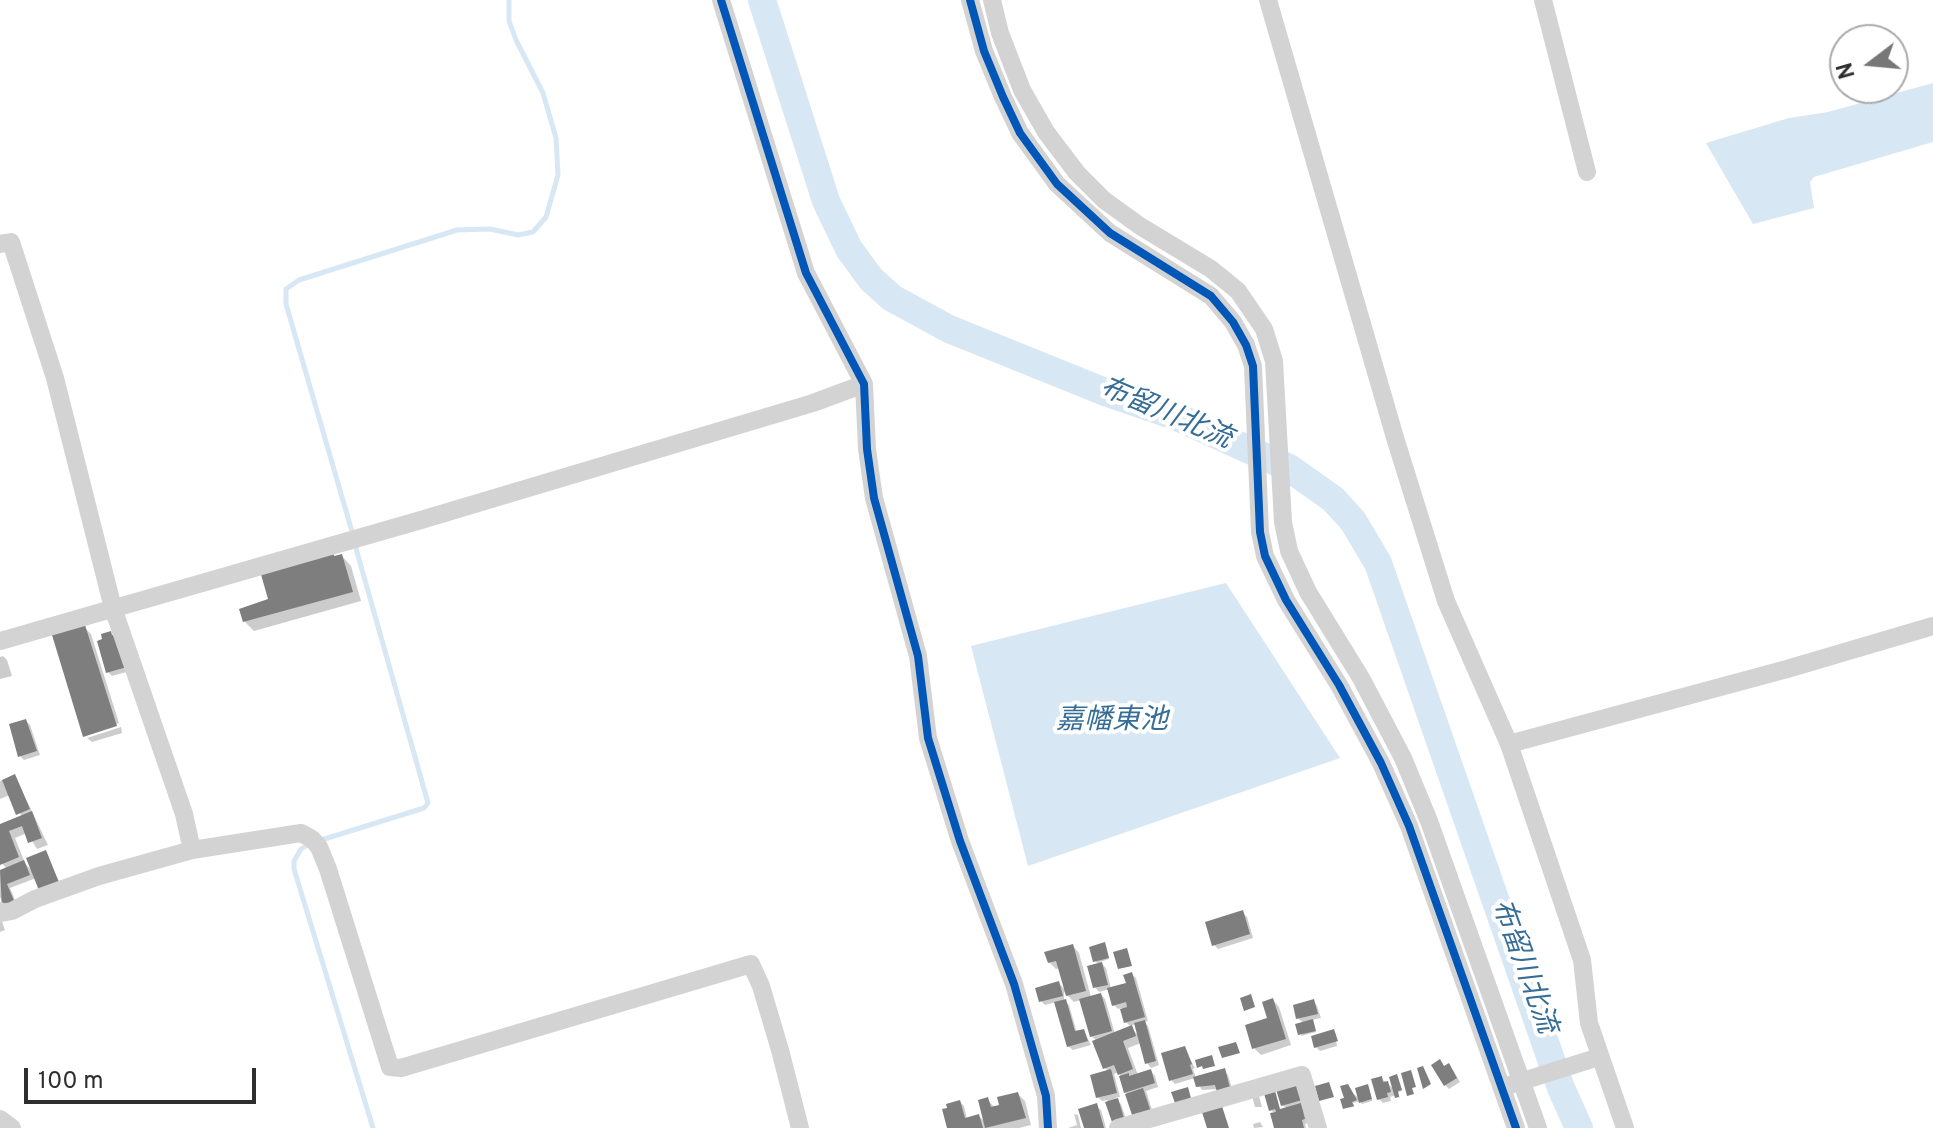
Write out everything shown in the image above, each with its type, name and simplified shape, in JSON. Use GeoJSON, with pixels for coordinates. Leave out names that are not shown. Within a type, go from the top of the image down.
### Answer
{"type":"FeatureCollection","features":[{"type":"Feature","properties":{"kind":"street"},"geometry":{"type":"LineString","coordinates":[[721,0],[806,273],[864,384],[867,449],[874,498],[918,656],[928,738],[960,841],[1014,984],[1046,1096],[1048,1128]]}},
{"type":"Feature","properties":{"kind":"street"},"geometry":{"type":"LineString","coordinates":[[970,0],[984,51],[1003,97],[1020,133],[1040,162],[1081,209],[1110,233],[1211,296],[1233,322],[1246,345],[1253,366],[1260,532],[1265,556],[1286,600],[1339,685],[1409,826],[1516,1128]]}},
{"type":"Feature","properties":{"kind":"street"},"geometry":{"type":"LineString","coordinates":[[992,0],[1000,33],[1022,90],[1046,132],[1077,173],[1104,200],[1211,269],[1238,291],[1264,329],[1274,361],[1283,522],[1289,551],[1308,592],[1361,678],[1403,758],[1528,1079],[1538,1128]]}},
{"type":"Feature","properties":{"kind":"street"},"geometry":{"type":"LineString","coordinates":[[1268,0],[1391,426],[1446,601],[1509,744],[1582,960],[1596,1059],[1625,1128]]}},
{"type":"Feature","properties":{"kind":"street"},"geometry":{"type":"LineString","coordinates":[[1543,0],[1587,172]]}},
{"type":"Feature","properties":{"kind":"street"},"geometry":{"type":"LineString","coordinates":[[0,244],[11,242],[55,378],[113,608],[184,814],[192,850]]}},
{"type":"Feature","properties":{"kind":"street"},"geometry":{"type":"LineString","coordinates":[[0,641],[421,520],[813,403],[864,384]]}},
{"type":"Feature","properties":{"kind":"street"},"geometry":{"type":"LineString","coordinates":[[1509,744],[1933,626]]}},
{"type":"Feature","properties":{"kind":"street"},"geometry":{"type":"LineString","coordinates":[[0,911],[12,911],[35,899],[99,876],[192,850],[301,833],[319,847],[328,869],[390,1067],[401,1068],[751,964],[761,986],[800,1128]]}},
{"type":"Feature","properties":{"kind":"street"},"geometry":{"type":"LineString","coordinates":[[1502,1087],[1596,1059]]}},
{"type":"Feature","properties":{"kind":"street"},"geometry":{"type":"LineString","coordinates":[[1118,1128],[1302,1075],[1318,1128]]}},
{"type":"Feature","properties":{"kind":"street"},"geometry":{"type":"LineString","coordinates":[[0,1119],[12,1128]]}},
{"type":"Feature","properties":{"kind":"water"},"geometry":{"type":"Polygon","coordinates":[[[1933,83],[1933,142],[1814,177],[1810,182],[1814,208],[1753,224],[1706,143],[1789,118],[1857,104],[1909,104],[1909,90],[1933,83]]]}},
{"type":"Feature","properties":{"kind":"water","name":"嘉幡東池"},"geometry":{"type":"Polygon","coordinates":[[[1226,583],[1340,758],[1028,866],[971,646],[1226,583]]]}},
{"type":"Feature","properties":{"kind":"building"},"geometry":{"type":"Polygon","coordinates":[[[333,551],[334,556],[342,554],[353,592],[243,622],[239,609],[268,599],[260,571],[333,551]]]}},
{"type":"Feature","properties":{"kind":"building"},"geometry":{"type":"Polygon","coordinates":[[[85,625],[117,726],[83,737],[52,635],[85,625]]]}},
{"type":"Feature","properties":{"kind":"building"},"geometry":{"type":"Polygon","coordinates":[[[111,631],[112,635],[118,634],[127,667],[106,673],[97,641],[102,639],[101,634],[111,631]]]}},
{"type":"Feature","properties":{"kind":"building"},"geometry":{"type":"Polygon","coordinates":[[[26,719],[37,751],[18,757],[9,724],[26,719]]]}},
{"type":"Feature","properties":{"kind":"building"},"geometry":{"type":"Polygon","coordinates":[[[15,774],[30,809],[16,815],[2,780],[15,774]]]}},
{"type":"Feature","properties":{"kind":"building"},"geometry":{"type":"Polygon","coordinates":[[[32,811],[42,838],[28,843],[22,826],[9,831],[19,857],[0,865],[0,824],[32,811]]]}},
{"type":"Feature","properties":{"kind":"building"},"geometry":{"type":"Polygon","coordinates":[[[46,850],[60,885],[40,893],[26,858],[46,850]]]}},
{"type":"Feature","properties":{"kind":"building"},"geometry":{"type":"Polygon","coordinates":[[[24,860],[30,875],[7,884],[15,903],[2,908],[0,870],[24,860]]]}},
{"type":"Feature","properties":{"kind":"building"},"geometry":{"type":"Polygon","coordinates":[[[1243,910],[1250,934],[1212,946],[1205,922],[1243,910]]]}},
{"type":"Feature","properties":{"kind":"building"},"geometry":{"type":"Polygon","coordinates":[[[1105,942],[1109,958],[1093,962],[1089,947],[1105,942]]]}},
{"type":"Feature","properties":{"kind":"building"},"geometry":{"type":"Polygon","coordinates":[[[1073,944],[1086,991],[1066,996],[1056,961],[1048,963],[1044,952],[1073,944]]]}},
{"type":"Feature","properties":{"kind":"building"},"geometry":{"type":"Polygon","coordinates":[[[1127,948],[1132,966],[1118,969],[1113,952],[1127,948]]]}},
{"type":"Feature","properties":{"kind":"building"},"geometry":{"type":"Polygon","coordinates":[[[1102,962],[1108,985],[1093,988],[1087,966],[1102,962]]]}},
{"type":"Feature","properties":{"kind":"building"},"geometry":{"type":"Polygon","coordinates":[[[1132,972],[1145,1017],[1124,1023],[1120,1009],[1127,1007],[1126,1002],[1112,1006],[1107,988],[1126,983],[1123,975],[1132,972]]]}},
{"type":"Feature","properties":{"kind":"building"},"geometry":{"type":"Polygon","coordinates":[[[1059,981],[1063,996],[1039,1002],[1035,988],[1059,981]]]}},
{"type":"Feature","properties":{"kind":"building"},"geometry":{"type":"Polygon","coordinates":[[[1101,993],[1112,1031],[1090,1037],[1079,999],[1101,993]]]}},
{"type":"Feature","properties":{"kind":"building"},"geometry":{"type":"Polygon","coordinates":[[[1251,994],[1255,1007],[1244,1011],[1240,998],[1251,994]]]}},
{"type":"Feature","properties":{"kind":"building"},"geometry":{"type":"Polygon","coordinates":[[[1273,998],[1286,1039],[1252,1049],[1245,1025],[1267,1018],[1262,1002],[1273,998]]]}},
{"type":"Feature","properties":{"kind":"building"},"geometry":{"type":"Polygon","coordinates":[[[1066,999],[1075,1031],[1084,1029],[1088,1041],[1067,1047],[1054,1002],[1066,999]]]}},
{"type":"Feature","properties":{"kind":"building"},"geometry":{"type":"Polygon","coordinates":[[[1314,999],[1318,1014],[1296,1019],[1293,1005],[1314,999]]]}},
{"type":"Feature","properties":{"kind":"building"},"geometry":{"type":"Polygon","coordinates":[[[1313,1019],[1316,1031],[1298,1035],[1295,1024],[1313,1019]]]}},
{"type":"Feature","properties":{"kind":"building"},"geometry":{"type":"Polygon","coordinates":[[[1145,1020],[1156,1061],[1145,1064],[1134,1023],[1145,1020]]]}},
{"type":"Feature","properties":{"kind":"building"},"geometry":{"type":"Polygon","coordinates":[[[1132,1025],[1136,1036],[1123,1041],[1133,1069],[1118,1075],[1114,1065],[1103,1069],[1092,1041],[1132,1025]]]}},
{"type":"Feature","properties":{"kind":"building"},"geometry":{"type":"Polygon","coordinates":[[[1334,1029],[1338,1041],[1314,1048],[1311,1036],[1334,1029]]]}},
{"type":"Feature","properties":{"kind":"building"},"geometry":{"type":"Polygon","coordinates":[[[1236,1042],[1240,1053],[1222,1058],[1218,1047],[1236,1042]]]}},
{"type":"Feature","properties":{"kind":"building"},"geometry":{"type":"Polygon","coordinates":[[[1185,1046],[1193,1074],[1169,1081],[1161,1053],[1185,1046]]]}},
{"type":"Feature","properties":{"kind":"building"},"geometry":{"type":"Polygon","coordinates":[[[1212,1055],[1215,1066],[1197,1068],[1195,1060],[1212,1055]]]}},
{"type":"Feature","properties":{"kind":"building"},"geometry":{"type":"Polygon","coordinates":[[[1440,1059],[1444,1066],[1449,1063],[1457,1078],[1444,1086],[1431,1065],[1440,1059]]]}},
{"type":"Feature","properties":{"kind":"building"},"geometry":{"type":"Polygon","coordinates":[[[1423,1066],[1431,1084],[1423,1089],[1417,1068],[1423,1066]]]}},
{"type":"Feature","properties":{"kind":"building"},"geometry":{"type":"Polygon","coordinates":[[[1225,1068],[1230,1088],[1217,1092],[1215,1085],[1196,1087],[1193,1077],[1225,1068]]]}},
{"type":"Feature","properties":{"kind":"building"},"geometry":{"type":"Polygon","coordinates":[[[1111,1069],[1117,1093],[1096,1098],[1090,1075],[1111,1069]]]}},
{"type":"Feature","properties":{"kind":"building"},"geometry":{"type":"Polygon","coordinates":[[[1151,1069],[1155,1083],[1124,1093],[1119,1076],[1151,1069]]]}},
{"type":"Feature","properties":{"kind":"building"},"geometry":{"type":"Polygon","coordinates":[[[1411,1070],[1416,1087],[1412,1088],[1414,1094],[1407,1096],[1401,1073],[1411,1070]]]}},
{"type":"Feature","properties":{"kind":"building"},"geometry":{"type":"Polygon","coordinates":[[[1397,1074],[1402,1090],[1395,1098],[1389,1077],[1397,1074]]]}},
{"type":"Feature","properties":{"kind":"building"},"geometry":{"type":"Polygon","coordinates":[[[1382,1076],[1383,1082],[1388,1081],[1391,1092],[1387,1093],[1388,1097],[1377,1100],[1371,1079],[1382,1076]]]}},
{"type":"Feature","properties":{"kind":"building"},"geometry":{"type":"Polygon","coordinates":[[[1296,1080],[1302,1100],[1281,1106],[1275,1086],[1296,1080]]]}},
{"type":"Feature","properties":{"kind":"building"},"geometry":{"type":"Polygon","coordinates":[[[1329,1082],[1334,1097],[1319,1101],[1315,1086],[1329,1082]]]}},
{"type":"Feature","properties":{"kind":"building"},"geometry":{"type":"Polygon","coordinates":[[[1348,1084],[1357,1100],[1352,1102],[1354,1106],[1343,1109],[1340,1099],[1344,1098],[1340,1086],[1348,1084]]]}},
{"type":"Feature","properties":{"kind":"building"},"geometry":{"type":"Polygon","coordinates":[[[1368,1084],[1372,1099],[1359,1103],[1355,1088],[1368,1084]]]}},
{"type":"Feature","properties":{"kind":"building"},"geometry":{"type":"Polygon","coordinates":[[[1188,1087],[1192,1102],[1176,1106],[1171,1092],[1188,1087]]]}},
{"type":"Feature","properties":{"kind":"building"},"geometry":{"type":"Polygon","coordinates":[[[1274,1087],[1280,1109],[1301,1103],[1304,1128],[1274,1128],[1270,1113],[1276,1112],[1275,1109],[1269,1111],[1263,1090],[1274,1087]]]}},
{"type":"Feature","properties":{"kind":"building"},"geometry":{"type":"Polygon","coordinates":[[[1143,1088],[1151,1112],[1133,1118],[1125,1094],[1143,1088]]]}},
{"type":"Feature","properties":{"kind":"building"},"geometry":{"type":"Polygon","coordinates":[[[1018,1092],[1026,1118],[985,1128],[978,1100],[988,1097],[991,1107],[999,1105],[997,1097],[1018,1092]]]}},
{"type":"Feature","properties":{"kind":"building"},"geometry":{"type":"Polygon","coordinates":[[[1118,1098],[1124,1118],[1112,1122],[1105,1102],[1118,1098]]]}},
{"type":"Feature","properties":{"kind":"building"},"geometry":{"type":"Polygon","coordinates":[[[960,1100],[965,1118],[979,1114],[983,1128],[947,1128],[942,1109],[947,1108],[946,1104],[960,1100]]]}},
{"type":"Feature","properties":{"kind":"building"},"geometry":{"type":"Polygon","coordinates":[[[1097,1103],[1104,1128],[1084,1128],[1078,1109],[1097,1103]]]}},
{"type":"Feature","properties":{"kind":"building"},"geometry":{"type":"Polygon","coordinates":[[[1221,1103],[1229,1128],[1207,1128],[1201,1109],[1221,1103]]]}},
{"type":"Feature","properties":{"kind":"waterway"},"geometry":{"type":"LineString","coordinates":[[353,535],[286,304],[286,289],[299,280],[457,230],[490,229],[518,235],[533,232],[546,217],[558,175],[556,138],[543,93],[509,21],[509,0]]}},
{"type":"Feature","properties":{"kind":"waterway","name":"布留川北流"},"geometry":{"type":"LineString","coordinates":[[762,0],[826,201],[849,249],[871,279],[892,298],[949,329],[1105,392],[1175,416],[1289,468],[1333,499],[1353,521],[1378,563],[1561,1088],[1579,1128]]}},
{"type":"Feature","properties":{"kind":"waterway"},"geometry":{"type":"LineString","coordinates":[[318,841],[424,808],[428,803],[355,545]]}},
{"type":"Feature","properties":{"kind":"waterway"},"geometry":{"type":"LineString","coordinates":[[309,844],[301,849],[294,861],[294,869],[373,1128]]}},
{"type":"Feature","properties":{"kind":"cycle path"},"geometry":{"type":"LineString","coordinates":[[721,0],[806,273],[864,384],[867,449],[874,498],[918,656],[928,738],[960,841],[1014,984],[1046,1096],[1048,1128]]}},
{"type":"Feature","properties":{"kind":"cycle path"},"geometry":{"type":"LineString","coordinates":[[970,0],[984,51],[1020,133],[1057,184],[1110,233],[1211,296],[1233,322],[1246,345],[1253,366],[1260,532],[1265,556],[1286,600],[1339,685],[1381,763],[1409,826],[1516,1128]]}}]}
